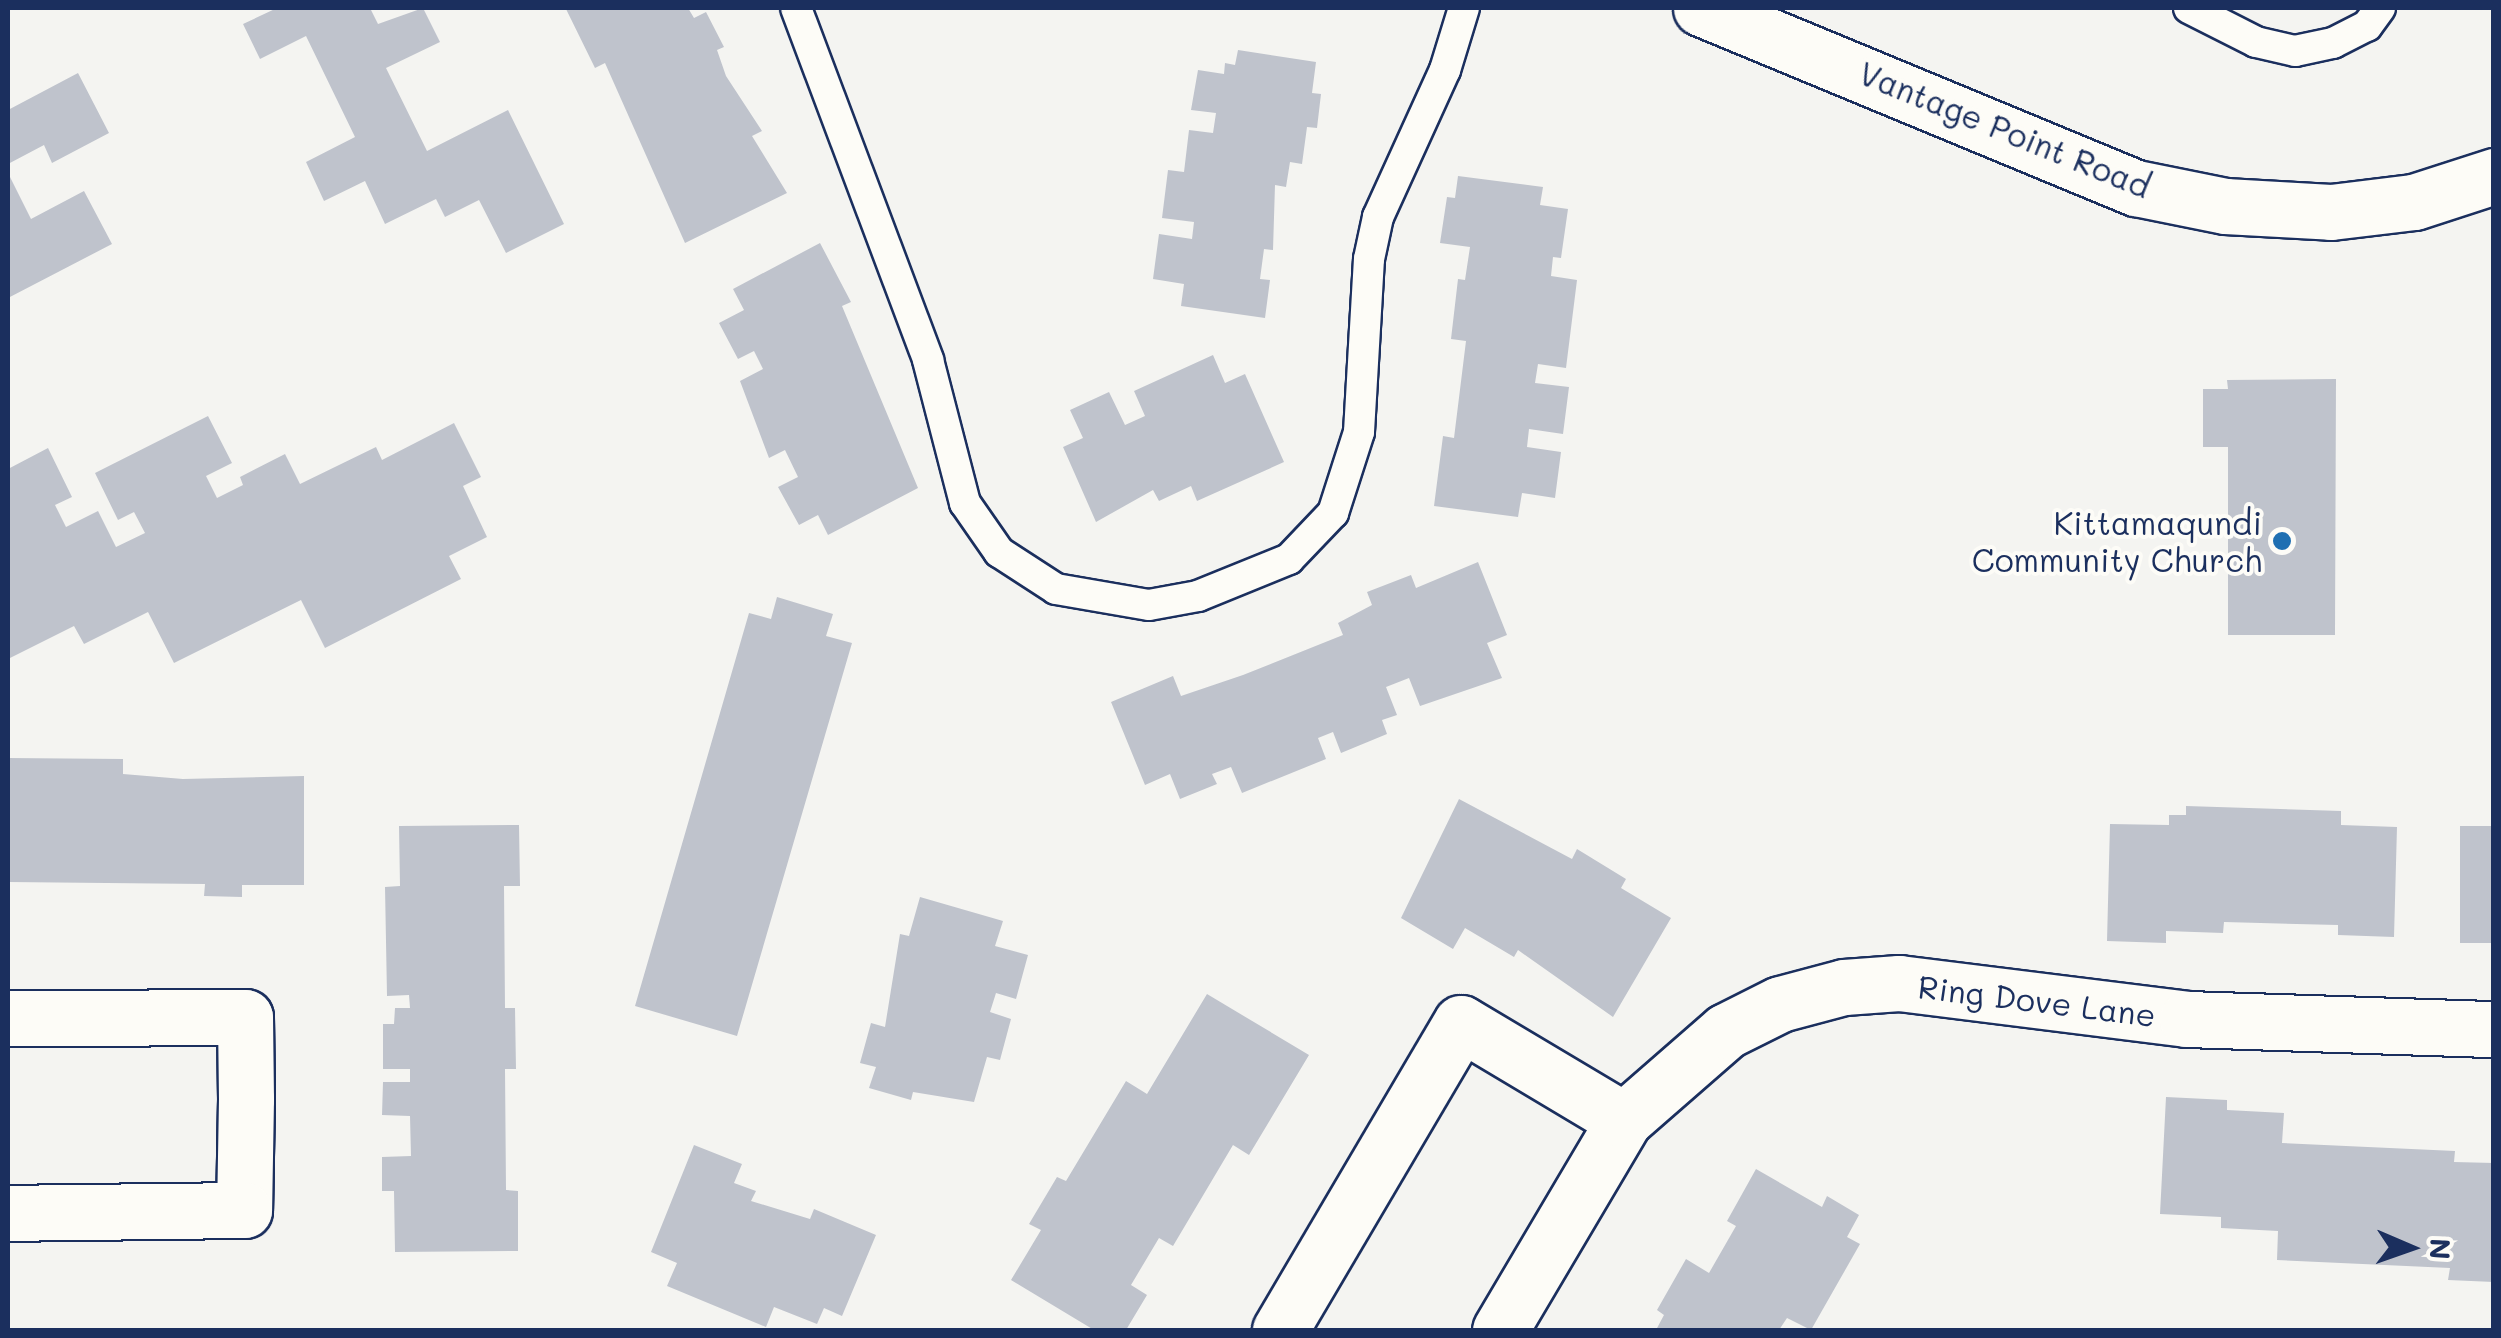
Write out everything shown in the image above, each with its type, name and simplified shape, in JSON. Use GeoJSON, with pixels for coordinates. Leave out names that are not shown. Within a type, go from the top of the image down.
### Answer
{"type":"FeatureCollection","features":[{"type":"Feature","properties":{"kind":"street","name":"Vantage Point Road"},"geometry":{"type":"LineString","coordinates":[[1701,8],[2136,188],[2225,206],[2332,212],[2414,202],[2494,176]]}},
{"type":"Feature","properties":{"kind":"street","name":"Ring Dove Lane"},"geometry":{"type":"LineString","coordinates":[[1500,1330],[1624,1120],[1726,1031],[1780,1004],[1844,987],[1977,988],[2084,1010],[2187,1020],[2494,1030]]}},
{"type":"Feature","properties":{"kind":"street"},"geometry":{"type":"LineString","coordinates":[[8,1018],[245,1017],[246,1099],[244,1210],[8,1212]]}},
{"type":"Feature","properties":{"kind":"street"},"geometry":{"type":"LineString","coordinates":[[1280,1330],[1461,1023],[1624,1120]]}},
{"type":"Feature","properties":{"kind":"lane"},"geometry":{"type":"LineString","coordinates":[[796,8],[928,360],[965,503],[999,552],[1056,589],[1149,605],[1198,596],[1289,559],[1333,513],[1358,432],[1368,259],[1378,216],[1445,70],[1464,8]]}},
{"type":"Feature","properties":{"kind":"lane"},"geometry":{"type":"LineString","coordinates":[[2189,8],[2256,42],[2295,50],[2334,44],[2366,26],[2380,8]]}},
{"type":"Feature","properties":{"kind":"building"},"geometry":{"type":"Polygon","coordinates":[[[277,8],[370,8],[378,24],[423,8],[440,42],[386,68],[427,151],[508,110],[564,224],[506,253],[479,200],[445,217],[436,199],[385,224],[365,181],[324,201],[306,162],[355,137],[306,36],[260,59],[243,24],[277,8]]]}},
{"type":"Feature","properties":{"kind":"building"},"geometry":{"type":"Polygon","coordinates":[[[688,8],[694,18],[706,12],[724,47],[717,50],[726,76],[762,131],[752,136],[787,193],[685,243],[605,63],[595,68],[566,9],[688,8]]]}},
{"type":"Feature","properties":{"kind":"building"},"geometry":{"type":"Polygon","coordinates":[[[1238,50],[1316,62],[1312,93],[1321,94],[1317,128],[1307,127],[1302,164],[1290,162],[1286,187],[1275,185],[1273,250],[1264,249],[1260,279],[1270,280],[1265,318],[1181,306],[1184,284],[1153,279],[1159,234],[1192,239],[1194,222],[1162,218],[1168,170],[1184,172],[1189,130],[1213,133],[1216,113],[1191,110],[1198,70],[1224,74],[1225,63],[1235,65],[1238,50]]]}},
{"type":"Feature","properties":{"kind":"building"},"geometry":{"type":"Polygon","coordinates":[[[78,73],[109,133],[52,163],[44,145],[8,164],[8,110],[78,73]]]}},
{"type":"Feature","properties":{"kind":"building"},"geometry":{"type":"Polygon","coordinates":[[[8,173],[31,219],[84,191],[112,244],[8,298],[8,173]]]}},
{"type":"Feature","properties":{"kind":"building"},"geometry":{"type":"Polygon","coordinates":[[[1458,176],[1543,187],[1540,205],[1568,209],[1561,258],[1553,257],[1551,276],[1577,280],[1566,368],[1538,364],[1535,383],[1569,387],[1563,434],[1529,429],[1527,447],[1561,452],[1555,498],[1522,493],[1518,517],[1434,506],[1443,436],[1454,438],[1466,341],[1451,339],[1458,279],[1465,280],[1470,247],[1440,243],[1447,197],[1455,198],[1458,176]]]}},
{"type":"Feature","properties":{"kind":"building"},"geometry":{"type":"Polygon","coordinates":[[[820,243],[851,302],[842,306],[918,488],[828,535],[818,515],[799,525],[778,487],[798,477],[785,450],[769,458],[740,381],[763,369],[754,351],[738,359],[719,323],[744,310],[733,289],[820,243]]]}},
{"type":"Feature","properties":{"kind":"building"},"geometry":{"type":"Polygon","coordinates":[[[1213,355],[1225,383],[1245,374],[1284,462],[1197,501],[1191,486],[1159,501],[1153,490],[1096,522],[1063,447],[1083,438],[1070,410],[1109,392],[1125,425],[1145,416],[1134,391],[1213,355]]]}},
{"type":"Feature","properties":{"kind":"building","name":"Kittamaqundi Community Church"},"geometry":{"type":"Polygon","coordinates":[[[2336,379],[2335,635],[2228,635],[2228,447],[2203,447],[2203,389],[2228,389],[2227,380],[2336,379]]]}},
{"type":"Feature","properties":{"kind":"building"},"geometry":{"type":"Polygon","coordinates":[[[208,416],[232,463],[206,476],[217,498],[243,485],[240,477],[285,454],[300,484],[376,447],[382,460],[454,423],[481,477],[463,486],[487,537],[449,556],[461,579],[325,648],[301,600],[174,663],[148,612],[84,644],[74,626],[10,658],[8,469],[48,448],[72,497],[55,505],[66,527],[98,511],[116,547],[145,533],[134,512],[118,520],[95,473],[208,416]]]}},
{"type":"Feature","properties":{"kind":"building"},"geometry":{"type":"Polygon","coordinates":[[[1478,562],[1507,635],[1487,643],[1502,678],[1420,706],[1409,678],[1386,687],[1397,715],[1382,720],[1387,734],[1341,753],[1333,732],[1318,738],[1326,759],[1242,793],[1231,767],[1212,774],[1217,784],[1180,799],[1170,774],[1145,785],[1111,702],[1173,676],[1181,696],[1243,675],[1343,635],[1338,623],[1372,605],[1367,592],[1411,575],[1416,588],[1478,562]]]}},
{"type":"Feature","properties":{"kind":"building"},"geometry":{"type":"Polygon","coordinates":[[[777,597],[833,614],[826,636],[852,643],[737,1036],[635,1006],[749,613],[771,619],[777,597]]]}},
{"type":"Feature","properties":{"kind":"building"},"geometry":{"type":"Polygon","coordinates":[[[8,758],[123,759],[123,774],[183,779],[304,776],[304,885],[242,885],[242,897],[204,896],[205,884],[8,882],[8,758]]]}},
{"type":"Feature","properties":{"kind":"building"},"geometry":{"type":"Polygon","coordinates":[[[1459,799],[1572,859],[1577,849],[1626,879],[1621,888],[1671,918],[1613,1017],[1518,950],[1514,957],[1465,928],[1453,949],[1401,918],[1459,799]]]}},
{"type":"Feature","properties":{"kind":"building"},"geometry":{"type":"Polygon","coordinates":[[[2186,806],[2341,811],[2341,825],[2397,827],[2394,937],[2338,935],[2338,925],[2224,922],[2223,933],[2166,931],[2166,943],[2107,941],[2110,824],[2169,825],[2169,815],[2186,815],[2186,806]]]}},
{"type":"Feature","properties":{"kind":"building"},"geometry":{"type":"Polygon","coordinates":[[[519,825],[520,886],[504,886],[505,1008],[515,1008],[516,1069],[505,1069],[506,1190],[518,1191],[518,1251],[395,1252],[394,1191],[382,1191],[382,1157],[411,1156],[410,1116],[382,1115],[383,1082],[410,1082],[410,1069],[383,1069],[383,1024],[394,1024],[395,1008],[410,1008],[409,995],[387,996],[385,887],[400,886],[399,826],[519,825]]]}},
{"type":"Feature","properties":{"kind":"building"},"geometry":{"type":"Polygon","coordinates":[[[2460,826],[2494,826],[2494,943],[2460,943],[2460,826]]]}},
{"type":"Feature","properties":{"kind":"building"},"geometry":{"type":"Polygon","coordinates":[[[920,897],[1003,921],[995,946],[1028,955],[1016,999],[996,993],[990,1012],[1011,1019],[1000,1060],[987,1057],[974,1102],[913,1092],[911,1100],[869,1088],[876,1067],[860,1063],[871,1023],[885,1027],[900,934],[909,936],[920,897]]]}},
{"type":"Feature","properties":{"kind":"building"},"geometry":{"type":"Polygon","coordinates":[[[1207,994],[1309,1055],[1249,1155],[1233,1145],[1173,1246],[1159,1238],[1131,1285],[1147,1295],[1126,1330],[1094,1330],[1011,1280],[1041,1230],[1029,1224],[1057,1177],[1066,1181],[1126,1081],[1147,1094],[1207,994]]]}},
{"type":"Feature","properties":{"kind":"building"},"geometry":{"type":"Polygon","coordinates":[[[2166,1097],[2227,1100],[2227,1110],[2284,1113],[2282,1143],[2455,1151],[2454,1162],[2494,1163],[2494,1282],[2448,1280],[2450,1268],[2277,1260],[2278,1231],[2221,1228],[2221,1217],[2160,1214],[2166,1097]]]}},
{"type":"Feature","properties":{"kind":"building"},"geometry":{"type":"Polygon","coordinates":[[[694,1145],[742,1164],[734,1183],[756,1191],[751,1201],[810,1219],[814,1209],[876,1235],[842,1316],[824,1308],[817,1324],[774,1307],[766,1327],[667,1286],[677,1263],[651,1252],[694,1145]]]}},
{"type":"Feature","properties":{"kind":"building"},"geometry":{"type":"Polygon","coordinates":[[[1756,1169],[1822,1207],[1827,1196],[1859,1215],[1847,1237],[1860,1244],[1811,1330],[1787,1318],[1779,1330],[1656,1330],[1664,1315],[1657,1310],[1686,1259],[1709,1273],[1736,1226],[1727,1221],[1756,1169]]]}},
{"type":"Feature","properties":{"kind":"place","name":"Kittamaqundi Community Church"},"geometry":{"type":"Point","coordinates":[2282,541]}}]}
